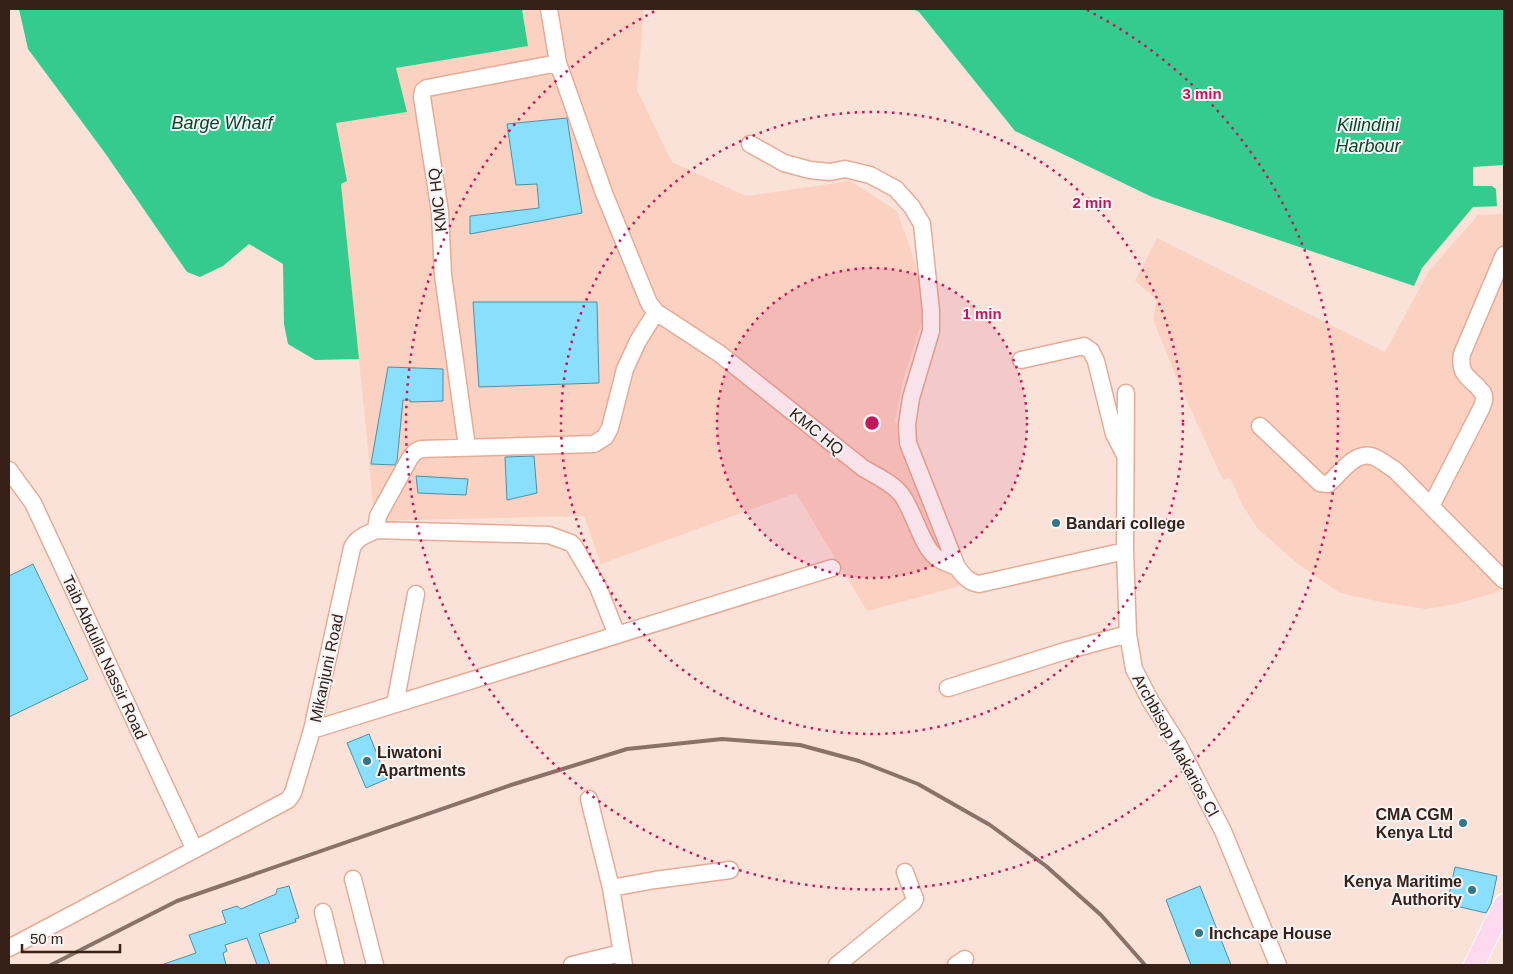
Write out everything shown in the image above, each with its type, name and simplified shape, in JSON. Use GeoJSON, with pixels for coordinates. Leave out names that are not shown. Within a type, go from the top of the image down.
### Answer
{"type":"FeatureCollection","features":[{"type":"Feature","properties":{"kind":"main road"},"geometry":{"type":"LineString","coordinates":[[1474,965],[1504,904]]}},
{"type":"Feature","properties":{"kind":"main road"},"geometry":{"type":"LineString","coordinates":[[1489,965],[1504,936]]}},
{"type":"Feature","properties":{"kind":"street","name":"KMC HQ"},"geometry":{"type":"LineString","coordinates":[[549,9],[558,63],[604,193],[644,291],[656,312],[720,354],[863,468],[900,493],[930,551],[938,559],[957,567]]}},
{"type":"Feature","properties":{"kind":"street","name":"KMC HQ"},"geometry":{"type":"LineString","coordinates":[[467,447],[443,275],[440,212],[422,97],[423,91],[427,88],[558,63]]}},
{"type":"Feature","properties":{"kind":"street"},"geometry":{"type":"LineString","coordinates":[[750,144],[784,162],[810,170],[830,172],[845,169],[870,175],[896,189],[912,207],[922,224],[931,311],[930,331],[911,398],[907,425],[908,443],[957,567],[966,578],[979,584],[1125,551]]}},
{"type":"Feature","properties":{"kind":"street"},"geometry":{"type":"LineString","coordinates":[[1431,506],[1482,409],[1483,393],[1460,368],[1460,361],[1504,255]]}},
{"type":"Feature","properties":{"kind":"street"},"geometry":{"type":"LineString","coordinates":[[617,635],[598,587],[572,543],[549,534],[376,530],[378,516],[410,458],[421,449],[594,444],[605,437],[610,428],[625,369],[638,341],[656,312]]}},
{"type":"Feature","properties":{"kind":"street"},"geometry":{"type":"LineString","coordinates":[[1021,360],[1084,346],[1091,351],[1096,361],[1114,434],[1126,458]]}},
{"type":"Feature","properties":{"kind":"street","name":"Archbisop Makarios Cl"},"geometry":{"type":"LineString","coordinates":[[1126,392],[1125,551],[1128,634],[1134,669],[1150,700],[1178,744],[1224,831],[1278,965]]}},
{"type":"Feature","properties":{"kind":"street"},"geometry":{"type":"LineString","coordinates":[[1260,426],[1320,483],[1328,484],[1354,460],[1363,456],[1370,456],[1395,470],[1504,580]]}},
{"type":"Feature","properties":{"kind":"street","name":"Taib Abdulla Nassir Road"},"geometry":{"type":"LineString","coordinates":[[9,470],[33,503],[194,848]]}},
{"type":"Feature","properties":{"kind":"street","name":"Mikanjuni Road"},"geometry":{"type":"LineString","coordinates":[[9,948],[194,848],[288,800],[293,793],[312,730],[352,548],[356,540],[376,530]]}},
{"type":"Feature","properties":{"kind":"street"},"geometry":{"type":"LineString","coordinates":[[312,730],[832,568]]}},
{"type":"Feature","properties":{"kind":"street"},"geometry":{"type":"LineString","coordinates":[[395,704],[416,594]]}},
{"type":"Feature","properties":{"kind":"street"},"geometry":{"type":"LineString","coordinates":[[948,688],[1065,651],[1128,634]]}},
{"type":"Feature","properties":{"kind":"street"},"geometry":{"type":"LineString","coordinates":[[572,965],[622,959],[611,888],[588,799]]}},
{"type":"Feature","properties":{"kind":"street"},"geometry":{"type":"LineString","coordinates":[[611,888],[730,870]]}},
{"type":"Feature","properties":{"kind":"street"},"geometry":{"type":"LineString","coordinates":[[837,965],[913,903],[915,898],[905,872]]}},
{"type":"Feature","properties":{"kind":"street"},"geometry":{"type":"LineString","coordinates":[[353,879],[375,965]]}},
{"type":"Feature","properties":{"kind":"street"},"geometry":{"type":"LineString","coordinates":[[323,912],[336,965]]}},
{"type":"Feature","properties":{"kind":"shaded area"},"geometry":{"type":"Polygon","coordinates":[[[522,9],[644,9],[637,90],[672,162],[746,196],[850,181],[897,211],[917,268],[924,315],[904,377],[895,421],[912,463],[918,486],[960,586],[867,611],[796,493],[601,564],[584,516],[374,521],[341,184],[347,181],[336,122],[406,112],[396,68],[528,46],[522,9]]]}},
{"type":"Feature","properties":{"kind":"shaded area"},"geometry":{"type":"Polygon","coordinates":[[[1504,214],[1504,587],[1494,593],[1455,604],[1426,609],[1340,593],[1299,565],[1257,528],[1243,506],[1230,478],[1223,480],[1176,377],[1153,319],[1157,300],[1135,281],[1157,238],[1385,352],[1429,271],[1478,215],[1504,214]]]}},
{"type":"Feature","properties":{"kind":"water","name":"Barge Wharf"},"geometry":{"type":"Polygon","coordinates":[[[19,9],[522,9],[528,46],[396,68],[407,112],[336,123],[347,181],[341,184],[359,359],[315,360],[288,344],[284,324],[283,264],[249,244],[223,266],[200,277],[187,272],[105,153],[28,49],[19,9]]]}},
{"type":"Feature","properties":{"kind":"water","name":"Kilindini Harbour"},"geometry":{"type":"Polygon","coordinates":[[[913,9],[1504,9],[1504,206],[1473,207],[1422,268],[1414,286],[1152,197],[1015,131],[919,12],[913,9]]]}},
{"type":"Feature","properties":{"kind":"pier"},"geometry":{"type":"Polygon","coordinates":[[[1504,165],[1504,206],[1497,207],[1496,189],[1492,186],[1473,186],[1473,167],[1504,165]]]}},
{"type":"Feature","properties":{"kind":"building"},"geometry":{"type":"Polygon","coordinates":[[[567,118],[582,213],[470,234],[470,216],[539,208],[537,184],[516,185],[507,124],[567,118]]]}},
{"type":"Feature","properties":{"kind":"building"},"geometry":{"type":"Polygon","coordinates":[[[473,302],[597,302],[599,383],[479,387],[473,302]]]}},
{"type":"Feature","properties":{"kind":"building"},"geometry":{"type":"Polygon","coordinates":[[[388,367],[443,369],[443,401],[410,402],[410,400],[403,400],[395,465],[371,464],[388,367]]]}},
{"type":"Feature","properties":{"kind":"building"},"geometry":{"type":"Polygon","coordinates":[[[534,456],[537,493],[507,500],[505,457],[534,456]]]}},
{"type":"Feature","properties":{"kind":"building"},"geometry":{"type":"Polygon","coordinates":[[[416,476],[468,479],[466,495],[418,493],[416,476]]]}},
{"type":"Feature","properties":{"kind":"building"},"geometry":{"type":"Polygon","coordinates":[[[33,564],[88,679],[9,717],[9,576],[33,564]]]}},
{"type":"Feature","properties":{"kind":"building","name":"Liwatoni Apartments"},"geometry":{"type":"Polygon","coordinates":[[[369,734],[387,779],[366,788],[347,743],[369,734]]]}},
{"type":"Feature","properties":{"kind":"building","name":"Kenya Maritime Authority"},"geometry":{"type":"Polygon","coordinates":[[[1455,867],[1497,876],[1491,904],[1486,913],[1447,904],[1455,867]]]}},
{"type":"Feature","properties":{"kind":"building"},"geometry":{"type":"Polygon","coordinates":[[[289,886],[299,918],[295,919],[296,922],[259,934],[270,965],[257,965],[247,938],[225,945],[227,951],[223,953],[226,965],[164,964],[196,953],[189,935],[226,923],[222,911],[237,906],[241,909],[276,894],[277,889],[289,886]]]}},
{"type":"Feature","properties":{"kind":"building","name":"Inchcape House"},"geometry":{"type":"Polygon","coordinates":[[[1200,886],[1231,965],[1191,965],[1166,900],[1200,886]]]}},
{"type":"Feature","properties":{"kind":"railway"},"geometry":{"type":"LineString","coordinates":[[51,965],[177,901],[511,785],[627,749],[722,739],[800,745],[859,761],[918,784],[990,825],[1046,866],[1101,915],[1145,965]]}},
{"type":"Feature","properties":{"kind":"place","name":"Bandari college"},"geometry":{"type":"Point","coordinates":[1056,523]}},
{"type":"Feature","properties":{"kind":"place","name":"Liwatoni Apartments"},"geometry":{"type":"Point","coordinates":[367,761]}},
{"type":"Feature","properties":{"kind":"place","name":"CMA CGM Kenya Ltd"},"geometry":{"type":"Point","coordinates":[1463,823]}},
{"type":"Feature","properties":{"kind":"place","name":"Kenya Maritime Authority"},"geometry":{"type":"Point","coordinates":[1472,890]}},
{"type":"Feature","properties":{"kind":"place","name":"Inchcape House"},"geometry":{"type":"Point","coordinates":[1199,933]}}]}
